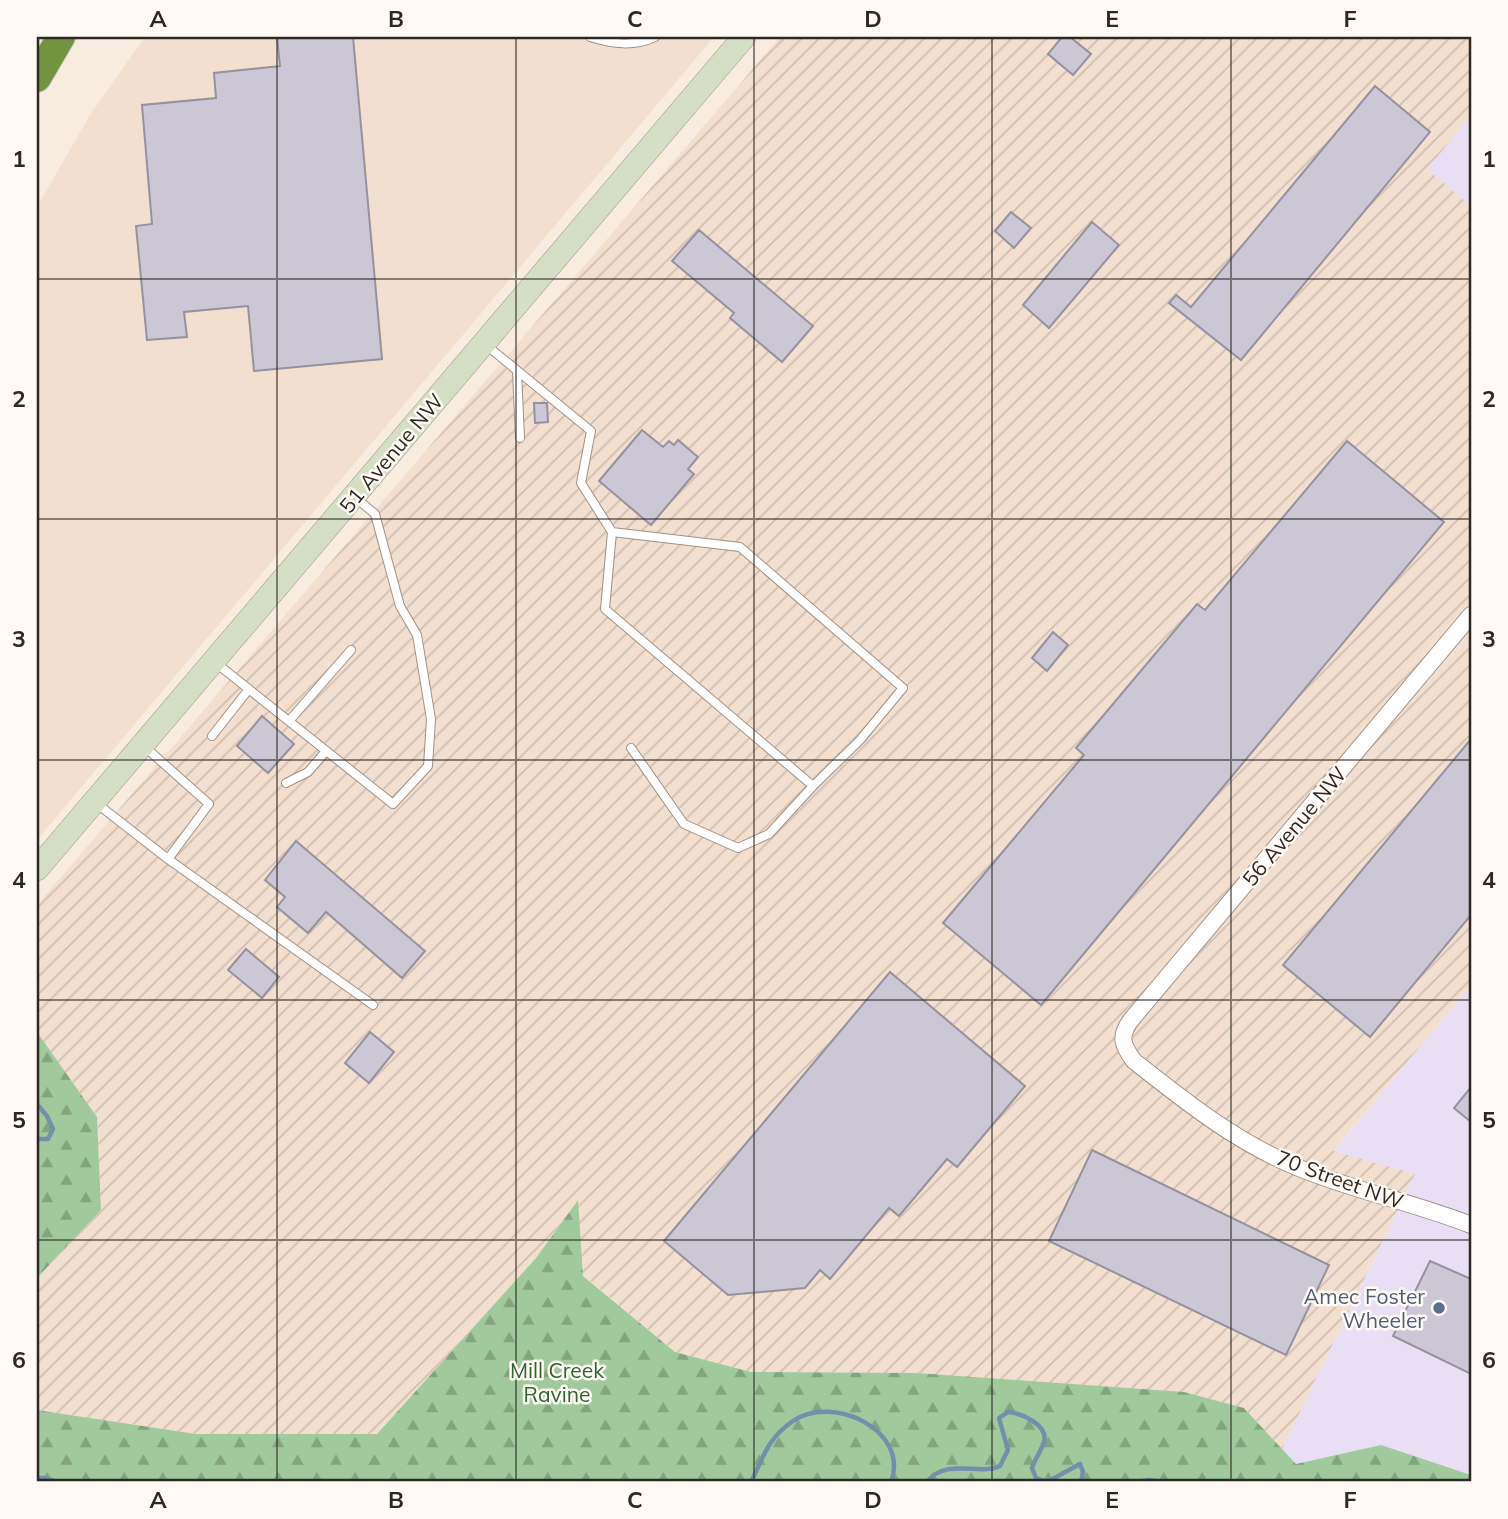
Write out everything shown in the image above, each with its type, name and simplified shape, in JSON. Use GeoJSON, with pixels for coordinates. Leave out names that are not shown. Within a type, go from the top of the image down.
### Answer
{"type":"FeatureCollection","features":[{"type":"Feature","properties":{"kind":"highway"},"geometry":{"type":"LineString","coordinates":[[37,78],[61,37]]}},
{"type":"Feature","properties":{"kind":"street","name":"51 Avenue NW"},"geometry":{"type":"LineString","coordinates":[[37,869],[744,37]]}},
{"type":"Feature","properties":{"kind":"street","name":"56 Avenue NW"},"geometry":{"type":"LineString","coordinates":[[1122,1040],[1124,1030],[1131,1020],[1471,615]]}},
{"type":"Feature","properties":{"kind":"street","name":"70 Street NW"},"geometry":{"type":"LineString","coordinates":[[1122,1040],[1134,1061],[1235,1136],[1299,1168],[1471,1225]]}},
{"type":"Feature","properties":{"kind":"lane"},"geometry":{"type":"LineString","coordinates":[[590,37],[613,44],[643,42],[655,37]]}},
{"type":"Feature","properties":{"kind":"lane"},"geometry":{"type":"LineString","coordinates":[[484,343],[591,432],[581,483],[612,532],[605,609],[813,786]]}},
{"type":"Feature","properties":{"kind":"lane"},"geometry":{"type":"LineString","coordinates":[[517,371],[520,438]]}},
{"type":"Feature","properties":{"kind":"lane"},"geometry":{"type":"LineString","coordinates":[[214,661],[393,804],[428,766],[431,719],[417,635],[400,606],[375,514],[354,497]]}},
{"type":"Feature","properties":{"kind":"lane"},"geometry":{"type":"LineString","coordinates":[[612,532],[740,547],[903,688],[860,740],[769,834],[738,848],[684,824],[631,748]]}},
{"type":"Feature","properties":{"kind":"lane"},"geometry":{"type":"LineString","coordinates":[[289,721],[351,650]]}},
{"type":"Feature","properties":{"kind":"lane"},"geometry":{"type":"LineString","coordinates":[[212,736],[249,689]]}},
{"type":"Feature","properties":{"kind":"lane"},"geometry":{"type":"LineString","coordinates":[[142,745],[209,804],[168,859]]}},
{"type":"Feature","properties":{"kind":"lane"},"geometry":{"type":"LineString","coordinates":[[286,783],[308,772],[326,751]]}},
{"type":"Feature","properties":{"kind":"lane"},"geometry":{"type":"LineString","coordinates":[[94,802],[168,859],[373,1005]]}},
{"type":"Feature","properties":{"kind":"shaded area"},"geometry":{"type":"Polygon","coordinates":[[[145,37],[714,37],[37,840],[37,207],[90,115],[145,37]]]}},
{"type":"Feature","properties":{"kind":"shaded area"},"geometry":{"type":"Polygon","coordinates":[[[780,37],[1471,37],[1471,116],[1427,169],[1471,206],[1471,985],[1333,1151],[1415,1174],[1282,1449],[1244,1408],[917,1373],[751,1372],[675,1352],[583,1275],[577,1201],[536,1258],[377,1434],[196,1434],[37,1410],[37,1278],[101,1210],[97,1117],[37,1032],[37,905],[780,37]]]}},
{"type":"Feature","properties":{"kind":"shaded area"},"geometry":{"type":"Polygon","coordinates":[[[1471,116],[1471,206],[1427,169],[1471,116]]]}},
{"type":"Feature","properties":{"kind":"shaded area"},"geometry":{"type":"Polygon","coordinates":[[[1471,985],[1471,1475],[1381,1445],[1296,1464],[1282,1449],[1415,1175],[1333,1152],[1471,985]]]}},
{"type":"Feature","properties":{"kind":"green space"},"geometry":{"type":"Polygon","coordinates":[[[37,1032],[97,1117],[101,1210],[37,1278],[37,1032]]]}},
{"type":"Feature","properties":{"kind":"green space","name":"Mill Creek Ravine"},"geometry":{"type":"Polygon","coordinates":[[[578,1200],[583,1276],[675,1352],[751,1372],[917,1373],[1184,1392],[1244,1408],[1296,1464],[1381,1445],[1471,1475],[1470,1482],[37,1482],[37,1410],[196,1434],[377,1434],[536,1258],[578,1200]]]}},
{"type":"Feature","properties":{"kind":"building"},"geometry":{"type":"Polygon","coordinates":[[[277,37],[353,37],[382,359],[254,371],[248,306],[184,312],[187,337],[147,340],[136,226],[152,224],[142,105],[216,98],[214,73],[280,66],[277,37]]]}},
{"type":"Feature","properties":{"kind":"building"},"geometry":{"type":"Polygon","coordinates":[[[1062,37],[1070,37],[1091,54],[1073,75],[1048,54],[1062,37]]]}},
{"type":"Feature","properties":{"kind":"building"},"geometry":{"type":"Polygon","coordinates":[[[1375,86],[1430,132],[1241,360],[1169,303],[1176,295],[1191,307],[1375,86]]]}},
{"type":"Feature","properties":{"kind":"building"},"geometry":{"type":"Polygon","coordinates":[[[1011,212],[1031,228],[1014,248],[995,231],[1011,212]]]}},
{"type":"Feature","properties":{"kind":"building"},"geometry":{"type":"Polygon","coordinates":[[[1092,222],[1119,245],[1049,328],[1023,305],[1092,222]]]}},
{"type":"Feature","properties":{"kind":"building"},"geometry":{"type":"Polygon","coordinates":[[[699,230],[813,326],[782,362],[730,318],[734,313],[672,261],[699,230]]]}},
{"type":"Feature","properties":{"kind":"building"},"geometry":{"type":"Polygon","coordinates":[[[534,403],[547,403],[548,422],[535,423],[534,403]]]}},
{"type":"Feature","properties":{"kind":"building"},"geometry":{"type":"Polygon","coordinates":[[[642,430],[663,447],[669,441],[674,445],[678,440],[698,457],[688,469],[694,474],[651,525],[599,481],[642,430]]]}},
{"type":"Feature","properties":{"kind":"building"},"geometry":{"type":"Polygon","coordinates":[[[1347,441],[1444,522],[1041,1005],[943,923],[1084,755],[1076,748],[1197,604],[1205,610],[1347,441]]]}},
{"type":"Feature","properties":{"kind":"building"},"geometry":{"type":"Polygon","coordinates":[[[1053,632],[1068,645],[1047,671],[1032,658],[1053,632]]]}},
{"type":"Feature","properties":{"kind":"building"},"geometry":{"type":"Polygon","coordinates":[[[262,716],[294,744],[268,773],[237,746],[262,716]]]}},
{"type":"Feature","properties":{"kind":"building"},"geometry":{"type":"Polygon","coordinates":[[[1471,739],[1471,915],[1370,1037],[1283,965],[1471,739]]]}},
{"type":"Feature","properties":{"kind":"building"},"geometry":{"type":"Polygon","coordinates":[[[296,841],[425,951],[402,978],[326,912],[308,933],[277,907],[285,897],[265,880],[296,841]]]}},
{"type":"Feature","properties":{"kind":"building"},"geometry":{"type":"Polygon","coordinates":[[[246,949],[279,977],[262,998],[228,970],[246,949]]]}},
{"type":"Feature","properties":{"kind":"building"},"geometry":{"type":"Polygon","coordinates":[[[890,972],[1025,1086],[957,1167],[947,1159],[899,1216],[889,1208],[830,1279],[820,1270],[805,1288],[728,1295],[664,1241],[890,972]]]}},
{"type":"Feature","properties":{"kind":"building"},"geometry":{"type":"Polygon","coordinates":[[[370,1032],[394,1052],[369,1083],[345,1063],[370,1032]]]}},
{"type":"Feature","properties":{"kind":"building"},"geometry":{"type":"Polygon","coordinates":[[[1471,1087],[1471,1122],[1454,1108],[1471,1087]]]}},
{"type":"Feature","properties":{"kind":"building"},"geometry":{"type":"Polygon","coordinates":[[[1092,1150],[1329,1265],[1286,1355],[1049,1241],[1092,1150]]]}},
{"type":"Feature","properties":{"kind":"building","name":"Amec Foster Wheeler"},"geometry":{"type":"Polygon","coordinates":[[[1430,1261],[1471,1279],[1471,1374],[1393,1336],[1430,1261]]]}},
{"type":"Feature","properties":{"kind":"waterway"},"geometry":{"type":"LineString","coordinates":[[37,1104],[53,1129],[48,1139],[37,1139]]}},
{"type":"Feature","properties":{"kind":"waterway"},"geometry":{"type":"LineString","coordinates":[[751,1482],[767,1448],[777,1434],[793,1421],[809,1414],[828,1412],[847,1415],[864,1422],[879,1433],[889,1447],[894,1463],[891,1482]]}},
{"type":"Feature","properties":{"kind":"waterway"},"geometry":{"type":"LineString","coordinates":[[927,1482],[944,1470],[992,1469],[1000,1466],[1008,1450],[999,1418],[1008,1412],[1026,1417],[1042,1430],[1044,1442],[1032,1468],[1036,1478],[1047,1482],[1080,1464],[1083,1472],[1081,1482]]}},
{"type":"Feature","properties":{"kind":"waterway"},"geometry":{"type":"LineString","coordinates":[[37,1478],[57,1482]]}},
{"type":"Feature","properties":{"kind":"waterway"},"geometry":{"type":"LineString","coordinates":[[1137,1482],[1163,1482]]}},
{"type":"Feature","properties":{"kind":"place","name":"Amec Foster Wheeler"},"geometry":{"type":"Point","coordinates":[1439,1308]}}]}
